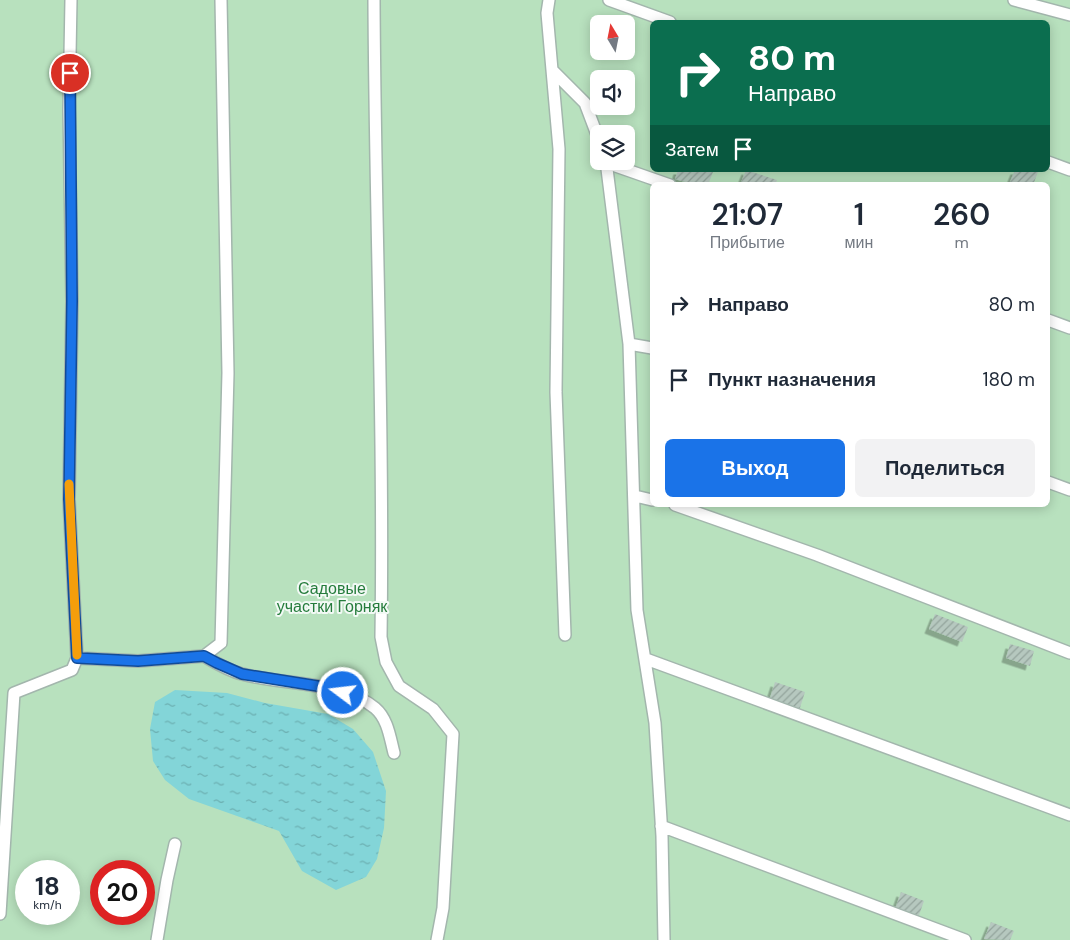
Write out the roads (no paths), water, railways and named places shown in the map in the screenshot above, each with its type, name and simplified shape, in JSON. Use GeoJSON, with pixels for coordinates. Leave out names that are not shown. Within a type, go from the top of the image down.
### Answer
{"type":"FeatureCollection","features":[{"type":"Feature","properties":{"kind":"lane"},"geometry":{"type":"LineString","coordinates":[[0,914],[14,692],[72,670],[77,658],[69,499],[72,301],[70,110],[72,0]]}},
{"type":"Feature","properties":{"kind":"lane"},"geometry":{"type":"LineString","coordinates":[[204,656],[221,643],[224,557],[228,374],[221,0]]}},
{"type":"Feature","properties":{"kind":"lane"},"geometry":{"type":"LineString","coordinates":[[374,0],[374,133],[382,425],[381,637],[386,662],[399,686],[433,709],[453,734],[443,908],[437,940]]}},
{"type":"Feature","properties":{"kind":"lane"},"geometry":{"type":"LineString","coordinates":[[549,0],[547,13],[559,149],[556,392],[565,635]]}},
{"type":"Feature","properties":{"kind":"lane"},"geometry":{"type":"LineString","coordinates":[[609,0],[664,20]]}},
{"type":"Feature","properties":{"kind":"lane"},"geometry":{"type":"LineString","coordinates":[[1014,0],[1070,15]]}},
{"type":"Feature","properties":{"kind":"lane"},"geometry":{"type":"LineString","coordinates":[[552,70],[586,102],[594,125]]}},
{"type":"Feature","properties":{"kind":"lane"},"geometry":{"type":"LineString","coordinates":[[1050,163],[1070,170]]}},
{"type":"Feature","properties":{"kind":"lane"},"geometry":{"type":"LineString","coordinates":[[608,170],[629,344],[637,610],[655,723],[661,826],[664,940]]}},
{"type":"Feature","properties":{"kind":"lane"},"geometry":{"type":"LineString","coordinates":[[629,170],[662,182]]}},
{"type":"Feature","properties":{"kind":"lane"},"geometry":{"type":"LineString","coordinates":[[1050,321],[1070,328]]}},
{"type":"Feature","properties":{"kind":"lane"},"geometry":{"type":"LineString","coordinates":[[629,344],[650,348]]}},
{"type":"Feature","properties":{"kind":"lane"},"geometry":{"type":"LineString","coordinates":[[1050,483],[1070,490]]}},
{"type":"Feature","properties":{"kind":"lane"},"geometry":{"type":"LineString","coordinates":[[635,496],[650,500]]}},
{"type":"Feature","properties":{"kind":"lane"},"geometry":{"type":"LineString","coordinates":[[681,507],[817,555],[1070,653]]}},
{"type":"Feature","properties":{"kind":"lane"},"geometry":{"type":"LineString","coordinates":[[77,658],[138,661],[204,656],[242,674],[330,688],[375,708],[386,724],[394,753]]}},
{"type":"Feature","properties":{"kind":"lane"},"geometry":{"type":"LineString","coordinates":[[646,659],[1070,815]]}},
{"type":"Feature","properties":{"kind":"lane"},"geometry":{"type":"LineString","coordinates":[[661,826],[964,940]]}},
{"type":"Feature","properties":{"kind":"lane"},"geometry":{"type":"LineString","coordinates":[[157,940],[175,844]]}},
{"type":"Feature","properties":{"kind":"water"},"geometry":{"type":"Polygon","coordinates":[[[175,690],[227,693],[265,703],[328,714],[353,729],[373,752],[386,791],[384,828],[377,859],[366,877],[336,890],[302,871],[279,831],[189,799],[165,780],[153,761],[150,729],[155,702],[175,690]]]}},
{"type":"Feature","properties":{"kind":"park label","name":"Садовые участки Горняк"},"geometry":{"type":"Point","coordinates":[332,597]}}]}
